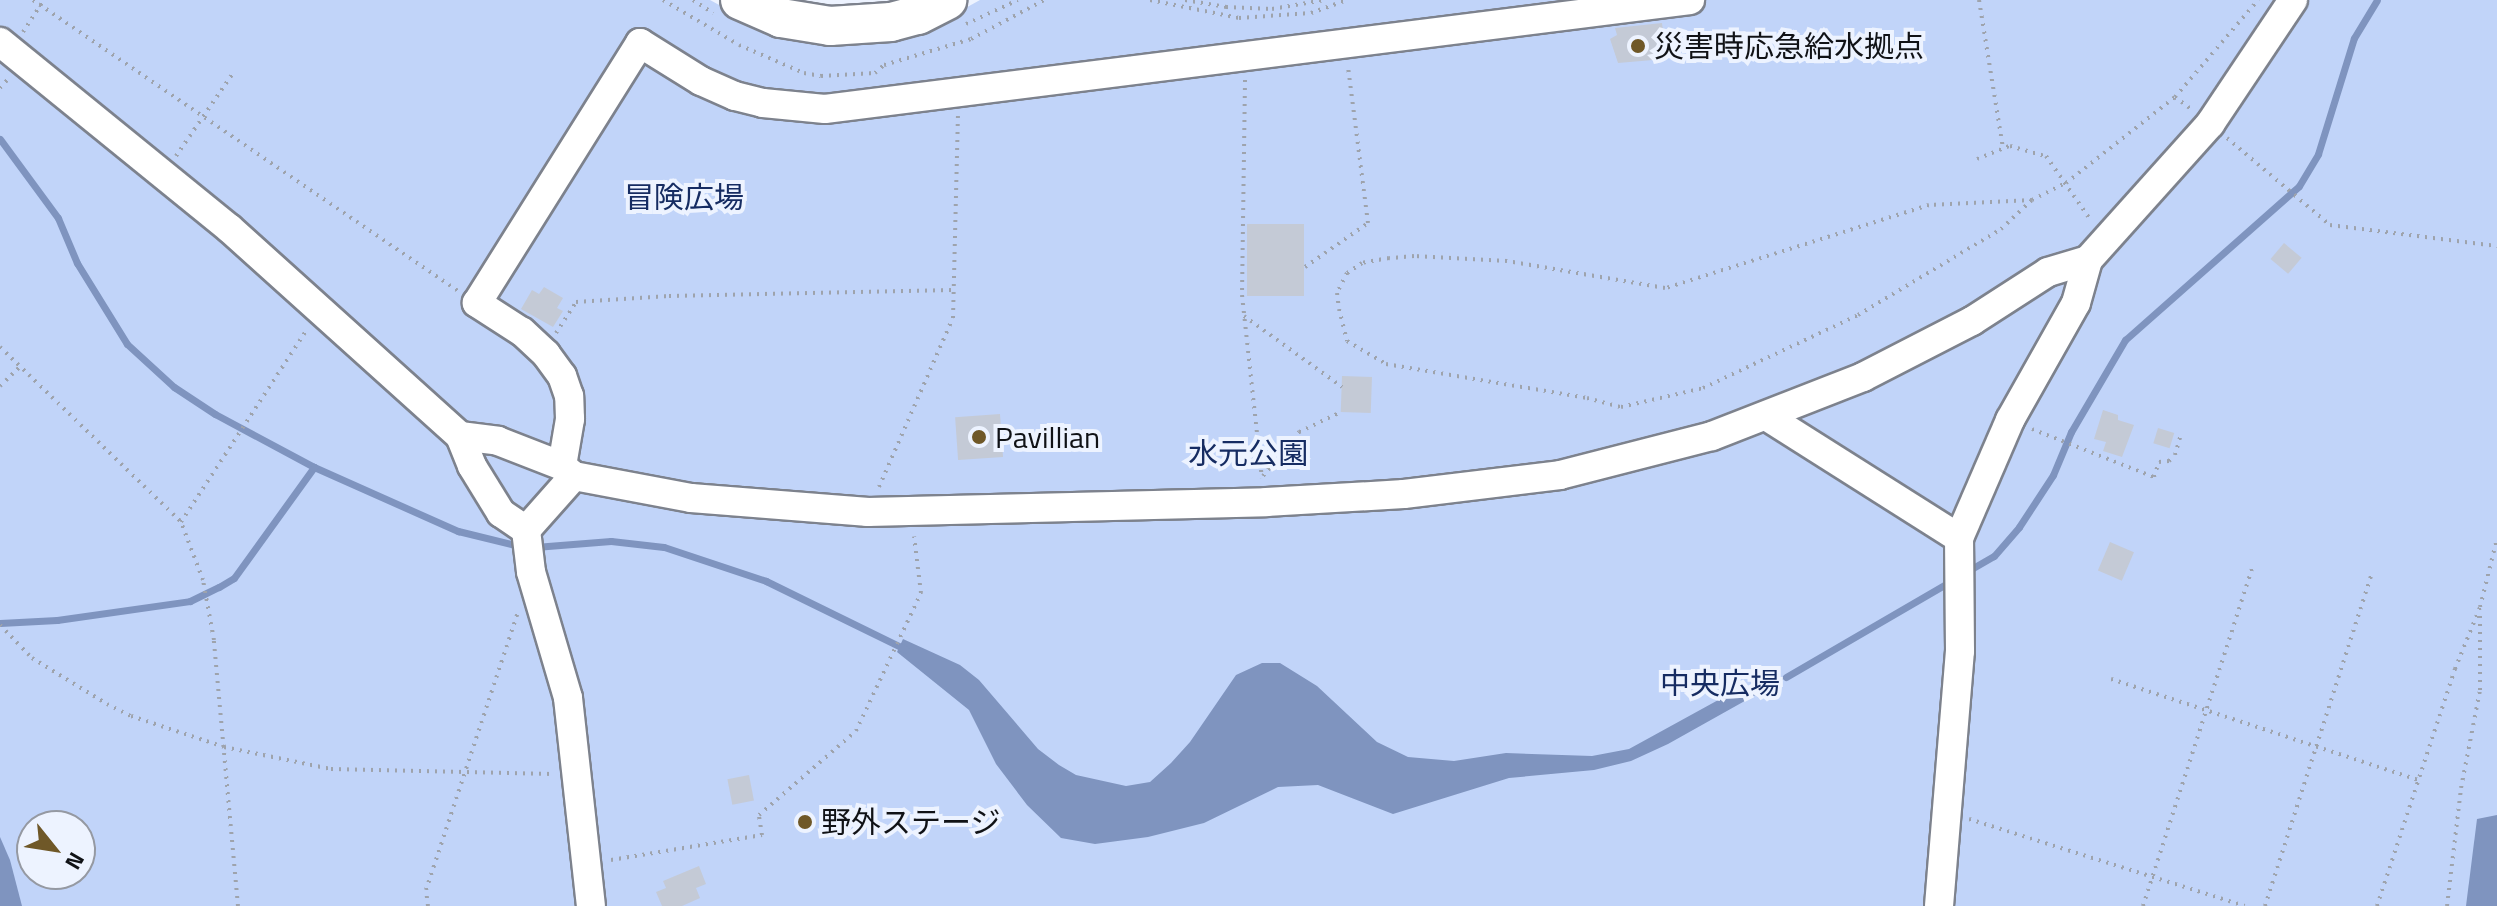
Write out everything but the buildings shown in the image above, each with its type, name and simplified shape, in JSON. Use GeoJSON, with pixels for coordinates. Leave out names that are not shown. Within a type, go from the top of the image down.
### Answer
{"type":"FeatureCollection","features":[{"type":"Feature","properties":{"kind":"street"},"geometry":{"type":"LineString","coordinates":[[740,0],[781,18],[830,26],[891,22],[918,15],[947,0]]}},
{"type":"Feature","properties":{"kind":"street"},"geometry":{"type":"LineString","coordinates":[[528,550],[568,471],[569,396],[562,376],[543,351],[477,303],[640,43],[701,81],[763,103],[825,109],[1690,0]]}},
{"type":"Feature","properties":{"kind":"street"},"geometry":{"type":"LineString","coordinates":[[1939,906],[1960,651],[1959,538],[2010,420],[2076,303],[2097,250],[2210,124],[2293,0]]}},
{"type":"Feature","properties":{"kind":"street"},"geometry":{"type":"LineString","coordinates":[[0,42],[162,173],[320,309],[460,436],[472,466],[528,550],[568,698],[591,906]]}},
{"type":"Feature","properties":{"kind":"street"},"geometry":{"type":"LineString","coordinates":[[460,436],[498,441],[568,471],[691,498],[868,512],[1264,490],[1404,494],[1560,475],[1712,436],[1863,377],[1972,321],[2048,272],[2097,250]]}},
{"type":"Feature","properties":{"kind":"street"},"geometry":{"type":"LineString","coordinates":[[1766,416],[1959,538]]}},
{"type":"Feature","properties":{"kind":"path"},"geometry":{"type":"LineString","coordinates":[[33,0],[42,3],[477,303]]}},
{"type":"Feature","properties":{"kind":"path"},"geometry":{"type":"LineString","coordinates":[[1150,0],[1239,18],[1311,13],[1347,0]]}},
{"type":"Feature","properties":{"kind":"path"},"geometry":{"type":"LineString","coordinates":[[1185,0],[1211,6],[1272,9],[1324,0]]}},
{"type":"Feature","properties":{"kind":"path"},"geometry":{"type":"LineString","coordinates":[[1979,0],[2003,149]]}},
{"type":"Feature","properties":{"kind":"path"},"geometry":{"type":"LineString","coordinates":[[2032,200],[1929,205],[1665,288],[1507,261],[1414,256],[1389,258],[1362,263],[1347,273],[1337,293],[1339,309],[1347,341],[1386,364],[1587,398],[1621,407],[1703,388],[1858,315],[2001,229],[2032,200],[2066,183],[2175,97],[2258,0]]}},
{"type":"Feature","properties":{"kind":"path"},"geometry":{"type":"LineString","coordinates":[[1305,267],[1368,223],[1345,44]]}},
{"type":"Feature","properties":{"kind":"path"},"geometry":{"type":"LineString","coordinates":[[1245,58],[1244,316],[1264,490]]}},
{"type":"Feature","properties":{"kind":"path"},"geometry":{"type":"LineString","coordinates":[[162,173],[205,118],[233,73]]}},
{"type":"Feature","properties":{"kind":"path"},"geometry":{"type":"LineString","coordinates":[[868,512],[953,318],[958,93]]}},
{"type":"Feature","properties":{"kind":"path"},"geometry":{"type":"LineString","coordinates":[[1977,159],[2010,146],[2046,156],[2066,183],[2097,250]]}},
{"type":"Feature","properties":{"kind":"path"},"geometry":{"type":"LineString","coordinates":[[2279,183],[2330,225],[2497,246]]}},
{"type":"Feature","properties":{"kind":"path"},"geometry":{"type":"LineString","coordinates":[[543,351],[576,302],[669,296],[953,290]]}},
{"type":"Feature","properties":{"kind":"path"},"geometry":{"type":"LineString","coordinates":[[181,522],[320,309]]}},
{"type":"Feature","properties":{"kind":"path"},"geometry":{"type":"LineString","coordinates":[[1244,316],[1342,387]]}},
{"type":"Feature","properties":{"kind":"path"},"geometry":{"type":"LineString","coordinates":[[0,347],[181,522],[203,580],[209,610],[238,906]]}},
{"type":"Feature","properties":{"kind":"path"},"geometry":{"type":"LineString","coordinates":[[0,386],[20,367]]}},
{"type":"Feature","properties":{"kind":"path"},"geometry":{"type":"LineString","coordinates":[[1264,490],[1299,432],[1341,412]]}},
{"type":"Feature","properties":{"kind":"path"},"geometry":{"type":"LineString","coordinates":[[2059,441],[2154,477],[2159,462],[2169,461],[2175,455],[2180,437]]}},
{"type":"Feature","properties":{"kind":"path"},"geometry":{"type":"LineString","coordinates":[[585,865],[762,835],[759,815],[856,731],[921,593],[912,511]]}},
{"type":"Feature","properties":{"kind":"path"},"geometry":{"type":"LineString","coordinates":[[2377,906],[2480,607],[2497,539]]}},
{"type":"Feature","properties":{"kind":"path"},"geometry":{"type":"LineString","coordinates":[[428,906],[426,890],[465,772],[528,550]]}},
{"type":"Feature","properties":{"kind":"path"},"geometry":{"type":"LineString","coordinates":[[2143,906],[2253,566]]}},
{"type":"Feature","properties":{"kind":"path"},"geometry":{"type":"LineString","coordinates":[[2265,906],[2372,572]]}},
{"type":"Feature","properties":{"kind":"path"},"geometry":{"type":"LineString","coordinates":[[2447,906],[2461,788],[2480,690],[2480,607]]}},
{"type":"Feature","properties":{"kind":"path"},"geometry":{"type":"LineString","coordinates":[[0,625],[32,658],[107,704],[131,716],[224,747],[331,769],[575,774]]}},
{"type":"Feature","properties":{"kind":"path"},"geometry":{"type":"LineString","coordinates":[[2111,679],[2419,780]]}},
{"type":"Feature","properties":{"kind":"path"},"geometry":{"type":"LineString","coordinates":[[1949,813],[2245,906]]}},
{"type":"Feature","properties":{"kind":"green space","name":"水元公園"},"geometry":{"type":"Polygon","coordinates":[[[0,0],[710,0],[771,33],[942,21],[980,0],[2497,0],[2497,906],[5,906],[0,881],[0,0]]]}},
{"type":"Feature","properties":{"kind":"shaded area"},"geometry":{"type":"Polygon","coordinates":[[[903,639],[960,665],[979,680],[1038,749],[1059,765],[1076,775],[1126,786],[1150,782],[1190,742],[1236,675],[1262,663],[1280,663],[1317,686],[1377,742],[1408,757],[1454,761],[1506,753],[1592,756],[1629,749],[1731,693],[1793,674],[1668,744],[1631,761],[1594,770],[1509,778],[1393,814],[1318,785],[1278,787],[1204,823],[1148,837],[1095,844],[1061,838],[1027,805],[996,764],[969,710],[897,652],[903,639]]]}},
{"type":"Feature","properties":{"kind":"shaded area"},"geometry":{"type":"Polygon","coordinates":[[[2497,815],[2497,906],[2466,906],[2477,819],[2497,815]]]}},
{"type":"Feature","properties":{"kind":"shaded area"},"geometry":{"type":"Polygon","coordinates":[[[0,837],[10,860],[22,906],[0,906],[0,837]]]}},
{"type":"Feature","properties":{"kind":"waterway"},"geometry":{"type":"LineString","coordinates":[[1966,572],[1994,556],[2019,527],[2053,475],[2071,432],[2125,340],[2299,186],[2318,154],[2354,38],[2377,0]]}},
{"type":"Feature","properties":{"kind":"waterway"},"geometry":{"type":"LineString","coordinates":[[0,139],[58,218],[77,263],[127,344],[174,387],[215,414],[314,467],[458,531],[523,547]]}},
{"type":"Feature","properties":{"kind":"waterway"},"geometry":{"type":"LineString","coordinates":[[0,623],[57,620],[190,601],[219,587],[234,578],[314,467]]}},
{"type":"Feature","properties":{"kind":"waterway"},"geometry":{"type":"LineString","coordinates":[[535,547],[611,541],[664,547],[766,581],[905,649]]}},
{"type":"Feature","properties":{"kind":"waterway"},"geometry":{"type":"LineString","coordinates":[[1786,677],[1951,581]]}},
{"type":"Feature","properties":{"kind":"place","name":"災害時応急給水拠点"},"geometry":{"type":"Point","coordinates":[1638,46]}},
{"type":"Feature","properties":{"kind":"place","name":"Pavillian"},"geometry":{"type":"Point","coordinates":[979,437]}},
{"type":"Feature","properties":{"kind":"place","name":"野外ステージ"},"geometry":{"type":"Point","coordinates":[805,822]}},
{"type":"Feature","properties":{"kind":"park label","name":"冒険広場"},"geometry":{"type":"Point","coordinates":[684,197]}},
{"type":"Feature","properties":{"kind":"park label","name":"中央広場"},"geometry":{"type":"Point","coordinates":[1720,683]}}]}
